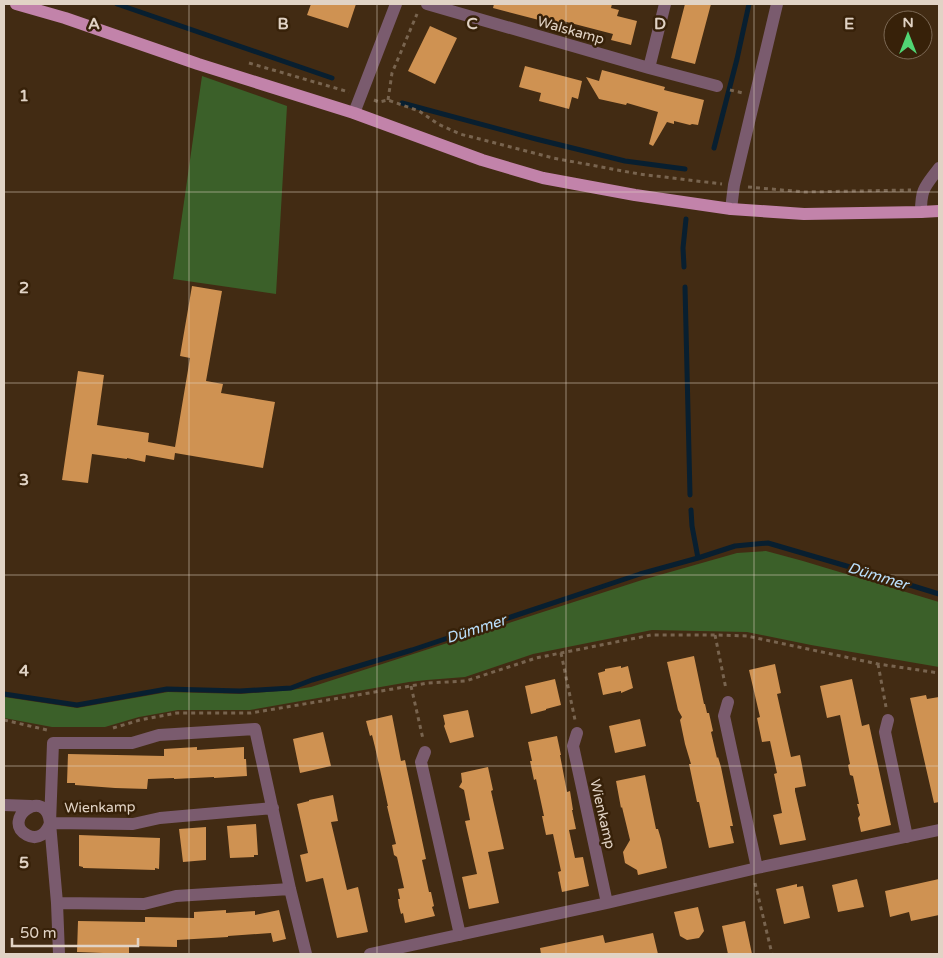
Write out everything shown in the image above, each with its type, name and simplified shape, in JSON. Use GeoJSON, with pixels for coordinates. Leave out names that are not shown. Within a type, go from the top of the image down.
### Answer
{"type":"FeatureCollection","features":[{"type":"Feature","properties":{"kind":"main road"},"geometry":{"type":"LineString","coordinates":[[16,4],[65,18],[198,64],[354,114],[482,160],[543,178],[635,195],[731,209],[804,214],[939,211]]}},
{"type":"Feature","properties":{"kind":"street"},"geometry":{"type":"LineString","coordinates":[[354,114],[396,4]]}},
{"type":"Feature","properties":{"kind":"street","name":"Walskamp"},"geometry":{"type":"LineString","coordinates":[[427,4],[717,86]]}},
{"type":"Feature","properties":{"kind":"street"},"geometry":{"type":"LineString","coordinates":[[649,68],[665,4]]}},
{"type":"Feature","properties":{"kind":"street"},"geometry":{"type":"LineString","coordinates":[[731,209],[734,186],[777,4]]}},
{"type":"Feature","properties":{"kind":"street"},"geometry":{"type":"LineString","coordinates":[[921,212],[923,190],[939,168]]}},
{"type":"Feature","properties":{"kind":"street"},"geometry":{"type":"LineString","coordinates":[[728,702],[724,716],[755,869]]}},
{"type":"Feature","properties":{"kind":"street"},"geometry":{"type":"LineString","coordinates":[[888,720],[885,732],[907,837]]}},
{"type":"Feature","properties":{"kind":"street","name":"Wienkamp"},"geometry":{"type":"LineString","coordinates":[[273,808],[160,818],[133,824],[50,823],[53,743],[132,743],[159,735],[255,729],[273,808],[290,889],[306,954]]}},
{"type":"Feature","properties":{"kind":"street","name":"Wienkamp"},"geometry":{"type":"LineString","coordinates":[[577,733],[573,746],[608,902]]}},
{"type":"Feature","properties":{"kind":"street"},"geometry":{"type":"LineString","coordinates":[[425,752],[421,762],[460,935]]}},
{"type":"Feature","properties":{"kind":"street"},"geometry":{"type":"LineString","coordinates":[[4,806],[37,806],[47,812],[50,817],[59,954]]}},
{"type":"Feature","properties":{"kind":"street"},"geometry":{"type":"LineString","coordinates":[[31,806],[21,814],[19,820],[22,831],[33,837],[39,836],[45,834],[49,829],[50,823]]}},
{"type":"Feature","properties":{"kind":"street"},"geometry":{"type":"LineString","coordinates":[[370,954],[939,830]]}},
{"type":"Feature","properties":{"kind":"street"},"geometry":{"type":"LineString","coordinates":[[57,902],[144,904],[176,896],[290,889]]}},
{"type":"Feature","properties":{"kind":"path"},"geometry":{"type":"LineString","coordinates":[[388,100],[392,73],[417,12]]}},
{"type":"Feature","properties":{"kind":"path"},"geometry":{"type":"LineString","coordinates":[[245,62],[379,102],[388,100],[419,111],[438,124],[460,134],[553,158],[639,174],[734,186],[805,192],[923,190]]}},
{"type":"Feature","properties":{"kind":"path"},"geometry":{"type":"LineString","coordinates":[[106,730],[140,720],[178,713],[251,713],[428,683],[466,681],[536,658],[651,635],[747,636],[878,664],[939,673]]}},
{"type":"Feature","properties":{"kind":"path"},"geometry":{"type":"LineString","coordinates":[[715,635],[728,702]]}},
{"type":"Feature","properties":{"kind":"path"},"geometry":{"type":"LineString","coordinates":[[561,653],[577,733]]}},
{"type":"Feature","properties":{"kind":"path"},"geometry":{"type":"LineString","coordinates":[[878,664],[888,720]]}},
{"type":"Feature","properties":{"kind":"path"},"geometry":{"type":"LineString","coordinates":[[412,686],[425,752]]}},
{"type":"Feature","properties":{"kind":"path"},"geometry":{"type":"LineString","coordinates":[[4,720],[52,730]]}},
{"type":"Feature","properties":{"kind":"path"},"geometry":{"type":"LineString","coordinates":[[755,869],[772,954]]}},
{"type":"Feature","properties":{"kind":"green space"},"geometry":{"type":"Polygon","coordinates":[[[202,76],[287,106],[276,294],[173,279],[202,76]]]}},
{"type":"Feature","properties":{"kind":"green space"},"geometry":{"type":"Polygon","coordinates":[[[766,551],[939,602],[939,667],[747,632],[652,630],[533,654],[465,677],[409,682],[250,710],[178,710],[139,717],[105,727],[52,727],[4,718],[4,697],[77,708],[168,692],[241,694],[311,687],[642,580],[737,553],[766,551]]]}},
{"type":"Feature","properties":{"kind":"building"},"geometry":{"type":"Polygon","coordinates":[[[311,4],[356,4],[348,28],[307,15],[311,4]]]}},
{"type":"Feature","properties":{"kind":"building"},"geometry":{"type":"Polygon","coordinates":[[[494,4],[612,4],[611,8],[619,10],[617,16],[637,21],[631,45],[611,40],[613,34],[563,21],[562,26],[493,8],[494,4]]]}},
{"type":"Feature","properties":{"kind":"building"},"geometry":{"type":"Polygon","coordinates":[[[685,4],[711,4],[695,64],[671,58],[685,4]]]}},
{"type":"Feature","properties":{"kind":"building"},"geometry":{"type":"Polygon","coordinates":[[[430,26],[457,38],[435,84],[408,71],[430,26]]]}},
{"type":"Feature","properties":{"kind":"building"},"geometry":{"type":"Polygon","coordinates":[[[525,66],[582,81],[578,99],[572,97],[569,109],[539,101],[541,93],[519,87],[525,66]]]}},
{"type":"Feature","properties":{"kind":"building"},"geometry":{"type":"Polygon","coordinates":[[[602,70],[665,87],[664,90],[704,100],[698,125],[674,121],[674,124],[667,122],[653,146],[649,144],[658,112],[627,103],[626,105],[599,99],[586,77],[599,81],[602,70]]]}},
{"type":"Feature","properties":{"kind":"building"},"geometry":{"type":"Polygon","coordinates":[[[192,286],[222,291],[206,381],[223,384],[221,393],[275,402],[263,468],[175,453],[174,460],[146,455],[145,462],[92,454],[88,483],[62,480],[78,371],[104,375],[97,425],[149,433],[148,442],[175,447],[190,358],[180,356],[192,286]]]}},
{"type":"Feature","properties":{"kind":"building"},"geometry":{"type":"Polygon","coordinates":[[[694,656],[704,704],[707,713],[709,713],[713,731],[711,732],[721,767],[733,826],[730,826],[734,843],[709,848],[689,764],[691,764],[680,720],[682,717],[678,710],[667,662],[694,656]]]}},
{"type":"Feature","properties":{"kind":"building"},"geometry":{"type":"Polygon","coordinates":[[[775,664],[781,693],[777,694],[791,757],[800,755],[806,786],[795,788],[795,791],[806,840],[780,845],[773,815],[782,813],[774,774],[777,773],[770,741],[762,742],[757,718],[760,717],[749,670],[775,664]]]}},
{"type":"Feature","properties":{"kind":"building"},"geometry":{"type":"Polygon","coordinates":[[[621,666],[621,668],[628,666],[633,688],[621,693],[621,691],[603,695],[598,673],[605,671],[605,669],[621,666]]]}},
{"type":"Feature","properties":{"kind":"building"},"geometry":{"type":"Polygon","coordinates":[[[555,679],[561,705],[531,714],[525,686],[555,679]]]}},
{"type":"Feature","properties":{"kind":"building"},"geometry":{"type":"Polygon","coordinates":[[[852,679],[862,726],[869,724],[891,825],[861,832],[857,804],[859,804],[853,776],[850,775],[848,765],[850,764],[840,715],[827,718],[820,686],[852,679]]]}},
{"type":"Feature","properties":{"kind":"building"},"geometry":{"type":"Polygon","coordinates":[[[926,695],[927,699],[939,697],[939,802],[934,803],[910,698],[926,695]]]}},
{"type":"Feature","properties":{"kind":"building"},"geometry":{"type":"Polygon","coordinates":[[[468,710],[474,737],[450,743],[444,726],[443,715],[468,710]]]}},
{"type":"Feature","properties":{"kind":"building"},"geometry":{"type":"Polygon","coordinates":[[[392,715],[401,761],[405,760],[426,859],[422,860],[429,892],[431,892],[435,916],[405,923],[398,899],[400,899],[398,889],[404,888],[397,857],[394,855],[392,845],[396,844],[375,747],[366,721],[392,715]]]}},
{"type":"Feature","properties":{"kind":"building"},"geometry":{"type":"Polygon","coordinates":[[[640,719],[646,746],[615,753],[609,726],[640,719]]]}},
{"type":"Feature","properties":{"kind":"building"},"geometry":{"type":"Polygon","coordinates":[[[323,732],[331,766],[300,773],[293,739],[323,732]]]}},
{"type":"Feature","properties":{"kind":"building"},"geometry":{"type":"Polygon","coordinates":[[[557,736],[567,792],[570,791],[576,829],[569,830],[575,858],[583,857],[589,886],[562,892],[558,872],[561,871],[553,834],[546,835],[536,779],[534,780],[530,761],[532,761],[528,742],[557,736]]]}},
{"type":"Feature","properties":{"kind":"building"},"geometry":{"type":"Polygon","coordinates":[[[197,747],[197,750],[244,747],[247,776],[148,779],[147,789],[67,783],[68,754],[164,756],[164,749],[197,747]]]}},
{"type":"Feature","properties":{"kind":"building"},"geometry":{"type":"Polygon","coordinates":[[[488,767],[493,790],[491,791],[504,849],[488,852],[499,903],[469,909],[462,877],[477,874],[465,821],[470,820],[464,790],[459,787],[462,782],[461,773],[488,767]]]}},
{"type":"Feature","properties":{"kind":"building"},"geometry":{"type":"Polygon","coordinates":[[[645,775],[656,829],[658,829],[661,839],[667,868],[638,875],[637,870],[625,863],[623,852],[630,840],[616,781],[645,775]]]}},
{"type":"Feature","properties":{"kind":"building"},"geometry":{"type":"Polygon","coordinates":[[[333,795],[338,821],[331,822],[347,890],[358,887],[368,932],[337,938],[323,878],[306,882],[300,855],[308,853],[297,804],[333,795]]]}},
{"type":"Feature","properties":{"kind":"building"},"geometry":{"type":"Polygon","coordinates":[[[256,824],[258,855],[254,855],[254,857],[230,858],[227,826],[256,824]]]}},
{"type":"Feature","properties":{"kind":"building"},"geometry":{"type":"Polygon","coordinates":[[[206,827],[206,860],[183,862],[179,829],[206,827]]]}},
{"type":"Feature","properties":{"kind":"building"},"geometry":{"type":"Polygon","coordinates":[[[79,835],[160,838],[159,869],[83,868],[79,866],[79,835]]]}},
{"type":"Feature","properties":{"kind":"building"},"geometry":{"type":"Polygon","coordinates":[[[857,879],[864,907],[838,912],[832,885],[857,879]]]}},
{"type":"Feature","properties":{"kind":"building"},"geometry":{"type":"Polygon","coordinates":[[[939,879],[939,915],[911,921],[909,912],[890,917],[885,891],[939,879]]]}},
{"type":"Feature","properties":{"kind":"building"},"geometry":{"type":"Polygon","coordinates":[[[797,884],[797,887],[803,886],[810,918],[784,924],[776,889],[797,884]]]}},
{"type":"Feature","properties":{"kind":"building"},"geometry":{"type":"Polygon","coordinates":[[[698,907],[704,931],[699,938],[687,940],[680,936],[674,912],[698,907]]]}},
{"type":"Feature","properties":{"kind":"building"},"geometry":{"type":"Polygon","coordinates":[[[226,910],[226,913],[255,911],[255,915],[279,910],[286,939],[273,942],[271,933],[177,940],[177,947],[129,946],[129,954],[77,952],[78,921],[145,922],[145,917],[194,918],[194,912],[226,910]]]}},
{"type":"Feature","properties":{"kind":"building"},"geometry":{"type":"Polygon","coordinates":[[[745,921],[752,954],[728,954],[722,926],[745,921]]]}},
{"type":"Feature","properties":{"kind":"building"},"geometry":{"type":"Polygon","coordinates":[[[653,933],[658,954],[541,954],[540,948],[603,935],[605,943],[653,933]]]}},
{"type":"Feature","properties":{"kind":"waterway"},"geometry":{"type":"LineString","coordinates":[[117,4],[332,78]]}},
{"type":"Feature","properties":{"kind":"waterway"},"geometry":{"type":"LineString","coordinates":[[714,148],[749,4]]}},
{"type":"Feature","properties":{"kind":"waterway"},"geometry":{"type":"LineString","coordinates":[[402,103],[625,161],[685,169]]}},
{"type":"Feature","properties":{"kind":"waterway"},"geometry":{"type":"LineString","coordinates":[[684,267],[683,248],[686,219]]}},
{"type":"Feature","properties":{"kind":"waterway"},"geometry":{"type":"LineString","coordinates":[[685,287],[690,495]]}},
{"type":"Feature","properties":{"kind":"waterway"},"geometry":{"type":"LineString","coordinates":[[691,510],[698,558]]}},
{"type":"Feature","properties":{"kind":"waterway","name":"Dümmer"},"geometry":{"type":"LineString","coordinates":[[4,694],[77,705],[167,689],[240,691],[291,688],[640,574],[735,546],[768,543],[939,594]]}}]}
